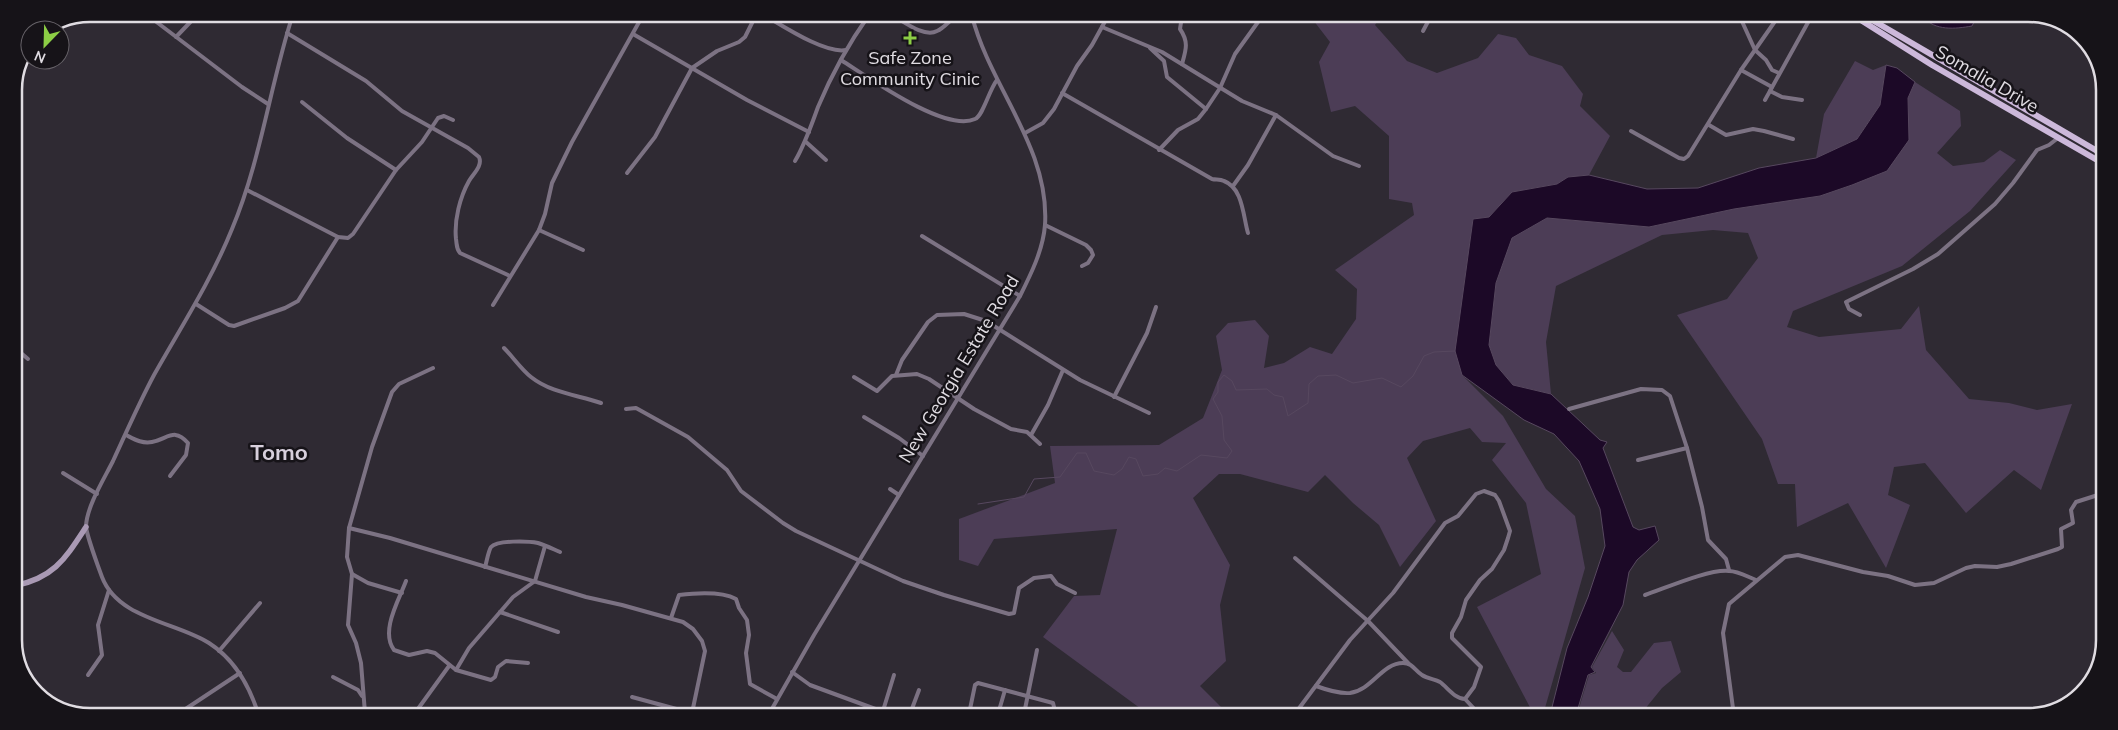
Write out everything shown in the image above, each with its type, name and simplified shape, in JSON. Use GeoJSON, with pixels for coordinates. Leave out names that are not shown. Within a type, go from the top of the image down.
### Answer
{"type":"FeatureCollection","features":[{"type":"Feature","properties":{"kind":"main road","name":"Somalia Drive"},"geometry":{"type":"LineString","coordinates":[[1866,23],[1932,65],[2095,159]]}},
{"type":"Feature","properties":{"kind":"main road","name":"Somalia Drive"},"geometry":{"type":"LineString","coordinates":[[1877,23],[2095,149]]}},
{"type":"Feature","properties":{"kind":"street"},"geometry":{"type":"LineString","coordinates":[[157,23],[242,88],[268,104]]}},
{"type":"Feature","properties":{"kind":"street"},"geometry":{"type":"LineString","coordinates":[[176,38],[190,23]]}},
{"type":"Feature","properties":{"kind":"street"},"geometry":{"type":"LineString","coordinates":[[23,583],[33,580],[60,565],[86,527],[96,494],[153,377],[196,304],[226,244],[247,190],[290,23]]}},
{"type":"Feature","properties":{"kind":"street"},"geometry":{"type":"LineString","coordinates":[[493,304],[538,230],[546,214],[552,183],[572,142],[639,23]]}},
{"type":"Feature","properties":{"kind":"street"},"geometry":{"type":"LineString","coordinates":[[627,173],[655,137],[692,68],[717,51],[739,42],[745,37],[752,23]]}},
{"type":"Feature","properties":{"kind":"street"},"geometry":{"type":"LineString","coordinates":[[779,23],[815,42],[835,50],[846,50]]}},
{"type":"Feature","properties":{"kind":"street"},"geometry":{"type":"LineString","coordinates":[[796,161],[806,142],[818,107],[846,50],[864,23]]}},
{"type":"Feature","properties":{"kind":"street"},"geometry":{"type":"LineString","coordinates":[[907,23],[925,33],[932,33],[947,23]]}},
{"type":"Feature","properties":{"kind":"street","name":"New Georgia Estate Road"},"geometry":{"type":"LineString","coordinates":[[773,708],[792,672],[1020,296],[1036,262],[1045,225],[1042,182],[1024,133],[997,80],[974,23]]}},
{"type":"Feature","properties":{"kind":"street"},"geometry":{"type":"LineString","coordinates":[[1024,133],[1043,123],[1054,109],[1104,23]]}},
{"type":"Feature","properties":{"kind":"street"},"geometry":{"type":"LineString","coordinates":[[1181,23],[1180,29],[1186,37],[1187,45],[1182,64]]}},
{"type":"Feature","properties":{"kind":"street"},"geometry":{"type":"LineString","coordinates":[[1159,150],[1178,130],[1198,120],[1220,88],[1235,54],[1257,23]]}},
{"type":"Feature","properties":{"kind":"street"},"geometry":{"type":"LineString","coordinates":[[1423,32],[1428,23]]}},
{"type":"Feature","properties":{"kind":"street"},"geometry":{"type":"LineString","coordinates":[[1743,23],[1755,50],[1766,60],[1772,70],[1779,73]]}},
{"type":"Feature","properties":{"kind":"street"},"geometry":{"type":"LineString","coordinates":[[1631,131],[1679,158],[1684,159],[1688,156],[1709,125],[1741,70],[1774,23]]}},
{"type":"Feature","properties":{"kind":"street"},"geometry":{"type":"LineString","coordinates":[[1765,100],[1808,23]]}},
{"type":"Feature","properties":{"kind":"street"},"geometry":{"type":"LineString","coordinates":[[1102,27],[1162,52],[1242,101],[1276,115],[1333,156],[1359,166]]}},
{"type":"Feature","properties":{"kind":"street"},"geometry":{"type":"LineString","coordinates":[[287,33],[353,72],[402,111],[431,129],[468,148],[480,161],[460,204],[456,232],[456,249],[460,253],[510,276]]}},
{"type":"Feature","properties":{"kind":"street"},"geometry":{"type":"LineString","coordinates":[[633,34],[747,100],[809,132]]}},
{"type":"Feature","properties":{"kind":"street"},"geometry":{"type":"LineString","coordinates":[[1147,46],[1164,61],[1167,77],[1206,109]]}},
{"type":"Feature","properties":{"kind":"street"},"geometry":{"type":"LineString","coordinates":[[842,60],[898,96],[939,118],[975,119],[981,114],[986,99],[997,80]]}},
{"type":"Feature","properties":{"kind":"street"},"geometry":{"type":"LineString","coordinates":[[1741,70],[1782,97],[1802,100]]}},
{"type":"Feature","properties":{"kind":"street"},"geometry":{"type":"LineString","coordinates":[[1062,93],[1212,180],[1226,181],[1233,186],[1243,206],[1248,233]]}},
{"type":"Feature","properties":{"kind":"street"},"geometry":{"type":"LineString","coordinates":[[302,102],[347,138],[396,170]]}},
{"type":"Feature","properties":{"kind":"street"},"geometry":{"type":"LineString","coordinates":[[1233,186],[1248,165],[1276,115]]}},
{"type":"Feature","properties":{"kind":"street"},"geometry":{"type":"LineString","coordinates":[[247,190],[338,237],[348,238],[353,234],[396,170],[422,142],[440,116],[453,120]]}},
{"type":"Feature","properties":{"kind":"street"},"geometry":{"type":"LineString","coordinates":[[1709,125],[1726,135],[1764,130],[1793,139]]}},
{"type":"Feature","properties":{"kind":"street"},"geometry":{"type":"LineString","coordinates":[[1860,315],[1849,309],[1846,302],[1913,270],[1938,254],[1995,204],[2013,184],[2037,150],[2058,138]]}},
{"type":"Feature","properties":{"kind":"street"},"geometry":{"type":"LineString","coordinates":[[806,142],[826,160]]}},
{"type":"Feature","properties":{"kind":"street"},"geometry":{"type":"LineString","coordinates":[[1045,225],[1086,245],[1091,250],[1093,255],[1091,260],[1082,266]]}},
{"type":"Feature","properties":{"kind":"street"},"geometry":{"type":"LineString","coordinates":[[538,230],[583,250]]}},
{"type":"Feature","properties":{"kind":"street"},"geometry":{"type":"LineString","coordinates":[[922,236],[1020,296]]}},
{"type":"Feature","properties":{"kind":"street"},"geometry":{"type":"LineString","coordinates":[[196,304],[229,325],[234,326],[285,308],[298,301],[338,237]]}},
{"type":"Feature","properties":{"kind":"street"},"geometry":{"type":"LineString","coordinates":[[1114,397],[1147,333],[1156,307]]}},
{"type":"Feature","properties":{"kind":"street"},"geometry":{"type":"LineString","coordinates":[[896,375],[902,360],[928,322],[937,315],[964,314],[986,321],[1063,370],[1149,413]]}},
{"type":"Feature","properties":{"kind":"street"},"geometry":{"type":"LineString","coordinates":[[504,348],[531,377],[571,396],[581,396],[601,403]]}},
{"type":"Feature","properties":{"kind":"street"},"geometry":{"type":"LineString","coordinates":[[23,354],[28,358]]}},
{"type":"Feature","properties":{"kind":"street"},"geometry":{"type":"LineString","coordinates":[[364,708],[361,663],[356,642],[348,624],[352,574],[347,557],[349,528],[372,447],[392,392],[399,384],[433,368]]}},
{"type":"Feature","properties":{"kind":"street"},"geometry":{"type":"LineString","coordinates":[[1031,435],[1048,405],[1063,370]]}},
{"type":"Feature","properties":{"kind":"street"},"geometry":{"type":"LineString","coordinates":[[854,377],[878,391],[888,379],[896,375],[917,374],[923,376],[958,399],[1006,426],[1031,435],[1040,444]]}},
{"type":"Feature","properties":{"kind":"street"},"geometry":{"type":"LineString","coordinates":[[1569,409],[1641,389],[1662,390],[1670,396],[1687,448],[1702,506],[1708,540],[1726,559],[1729,570]]}},
{"type":"Feature","properties":{"kind":"street"},"geometry":{"type":"LineString","coordinates":[[626,410],[636,408],[688,437],[727,470],[741,491],[783,523],[903,581],[1009,614],[1014,613],[1019,588],[1034,578],[1050,576],[1057,584],[1075,593]]}},
{"type":"Feature","properties":{"kind":"street"},"geometry":{"type":"LineString","coordinates":[[864,417],[899,438],[923,456]]}},
{"type":"Feature","properties":{"kind":"street"},"geometry":{"type":"LineString","coordinates":[[126,435],[145,442],[153,442],[166,435],[177,434],[183,438],[188,443],[186,454],[170,476]]}},
{"type":"Feature","properties":{"kind":"street"},"geometry":{"type":"LineString","coordinates":[[1638,460],[1687,448]]}},
{"type":"Feature","properties":{"kind":"street"},"geometry":{"type":"LineString","coordinates":[[63,474],[96,494]]}},
{"type":"Feature","properties":{"kind":"street"},"geometry":{"type":"LineString","coordinates":[[890,489],[899,495]]}},
{"type":"Feature","properties":{"kind":"street"},"geometry":{"type":"LineString","coordinates":[[1299,708],[1350,640],[1394,593],[1445,523],[1458,516],[1467,503],[1484,491],[1495,495],[1503,508],[1510,531],[1507,543],[1492,569],[1480,580],[1466,600],[1451,636],[1481,668],[1474,687],[1465,699]]}},
{"type":"Feature","properties":{"kind":"street"},"geometry":{"type":"LineString","coordinates":[[1733,708],[1724,643],[1724,622],[1729,604],[1785,557],[1793,555],[1888,576],[1915,585],[1934,582],[1966,568],[1975,566],[1997,567],[2011,564],[2062,547],[2061,529],[2073,523],[2071,510],[2076,502],[2096,496]]}},
{"type":"Feature","properties":{"kind":"street"},"geometry":{"type":"LineString","coordinates":[[86,527],[102,578],[109,590],[129,607],[192,634],[220,651],[240,673],[256,708]]}},
{"type":"Feature","properties":{"kind":"street"},"geometry":{"type":"LineString","coordinates":[[349,528],[602,602],[622,605],[671,618],[693,628],[702,641],[705,651],[695,708]]}},
{"type":"Feature","properties":{"kind":"street"},"geometry":{"type":"LineString","coordinates":[[485,567],[490,549],[498,543],[514,542],[544,546],[560,552]]}},
{"type":"Feature","properties":{"kind":"street"},"geometry":{"type":"LineString","coordinates":[[456,670],[469,648],[513,597],[535,582],[544,546]]}},
{"type":"Feature","properties":{"kind":"street"},"geometry":{"type":"LineString","coordinates":[[1295,558],[1368,621],[1422,675],[1440,682],[1460,699],[1465,699],[1473,708]]}},
{"type":"Feature","properties":{"kind":"street"},"geometry":{"type":"LineString","coordinates":[[1645,595],[1678,582],[1729,570],[1756,580]]}},
{"type":"Feature","properties":{"kind":"street"},"geometry":{"type":"LineString","coordinates":[[352,574],[368,582],[402,593]]}},
{"type":"Feature","properties":{"kind":"street"},"geometry":{"type":"LineString","coordinates":[[406,581],[389,632],[391,646],[394,650],[409,655],[427,651],[435,653],[456,670],[491,680],[495,677],[498,667],[506,661],[528,663]]}},
{"type":"Feature","properties":{"kind":"street"},"geometry":{"type":"LineString","coordinates":[[88,675],[102,655],[98,625],[109,590]]}},
{"type":"Feature","properties":{"kind":"street"},"geometry":{"type":"LineString","coordinates":[[671,618],[680,595],[692,593],[722,595],[736,599],[738,608],[747,620],[749,635],[746,653],[750,684],[777,699]]}},
{"type":"Feature","properties":{"kind":"street"},"geometry":{"type":"LineString","coordinates":[[220,651],[260,603]]}},
{"type":"Feature","properties":{"kind":"street"},"geometry":{"type":"LineString","coordinates":[[500,612],[558,632]]}},
{"type":"Feature","properties":{"kind":"street"},"geometry":{"type":"LineString","coordinates":[[1026,708],[1037,650]]}},
{"type":"Feature","properties":{"kind":"street"},"geometry":{"type":"LineString","coordinates":[[1316,686],[1351,693],[1363,688],[1396,663],[1409,664]]}},
{"type":"Feature","properties":{"kind":"street"},"geometry":{"type":"LineString","coordinates":[[419,708],[449,666]]}},
{"type":"Feature","properties":{"kind":"street"},"geometry":{"type":"LineString","coordinates":[[792,672],[810,685],[869,708]]}},
{"type":"Feature","properties":{"kind":"street"},"geometry":{"type":"LineString","coordinates":[[187,708],[240,673]]}},
{"type":"Feature","properties":{"kind":"street"},"geometry":{"type":"LineString","coordinates":[[884,708],[894,675]]}},
{"type":"Feature","properties":{"kind":"street"},"geometry":{"type":"LineString","coordinates":[[333,676],[358,690],[362,696]]}},
{"type":"Feature","properties":{"kind":"street"},"geometry":{"type":"LineString","coordinates":[[970,708],[975,685],[978,683],[1053,703],[1054,708]]}},
{"type":"Feature","properties":{"kind":"street"},"geometry":{"type":"LineString","coordinates":[[912,708],[919,690]]}},
{"type":"Feature","properties":{"kind":"street"},"geometry":{"type":"LineString","coordinates":[[1000,708],[1005,690]]}},
{"type":"Feature","properties":{"kind":"street"},"geometry":{"type":"LineString","coordinates":[[632,697],[675,708]]}},
{"type":"Feature","properties":{"kind":"shaded area"},"geometry":{"type":"Polygon","coordinates":[[[1315,23],[1376,23],[1375,25],[1407,61],[1437,73],[1478,58],[1498,34],[1516,38],[1529,55],[1562,66],[1583,94],[1580,106],[1610,136],[1589,175],[1568,177],[1557,184],[1512,192],[1489,217],[1473,219],[1463,293],[1462,375],[1503,416],[1546,489],[1575,516],[1585,568],[1545,708],[1530,708],[1477,607],[1541,574],[1526,503],[1492,460],[1506,443],[1482,442],[1470,428],[1423,441],[1407,458],[1436,521],[1400,567],[1379,525],[1353,503],[1325,475],[1308,492],[1240,474],[1219,474],[1193,498],[1230,565],[1220,605],[1226,661],[1200,686],[1222,708],[1140,708],[1043,637],[1074,596],[1100,595],[1117,529],[994,539],[978,566],[959,560],[959,519],[1055,483],[1050,446],[1159,445],[1203,418],[1222,370],[1216,336],[1228,323],[1255,320],[1269,336],[1264,368],[1284,363],[1310,347],[1332,354],[1356,319],[1357,289],[1335,270],[1414,215],[1412,203],[1389,199],[1389,136],[1355,106],[1331,112],[1319,62],[1330,42],[1315,23]]]}},
{"type":"Feature","properties":{"kind":"shaded area"},"geometry":{"type":"Polygon","coordinates":[[[1930,23],[1974,23],[1972,26],[1959,28],[1930,23]]]}},
{"type":"Feature","properties":{"kind":"shaded area"},"geometry":{"type":"Polygon","coordinates":[[[1855,61],[1873,70],[1886,65],[1880,105],[1857,139],[1816,158],[1824,114],[1855,61]]]}},
{"type":"Feature","properties":{"kind":"shaded area"},"geometry":{"type":"Polygon","coordinates":[[[1886,65],[1897,68],[1915,82],[1908,98],[1909,140],[1887,171],[1852,185],[1820,196],[1734,209],[1649,227],[1547,218],[1512,238],[1496,283],[1489,345],[1496,365],[1513,385],[1551,394],[1600,440],[1607,442],[1603,448],[1633,527],[1639,530],[1655,526],[1659,540],[1637,560],[1629,572],[1623,605],[1591,667],[1595,672],[1588,675],[1578,708],[1552,708],[1567,648],[1588,597],[1605,546],[1600,509],[1579,461],[1554,434],[1524,420],[1462,375],[1455,351],[1473,219],[1489,217],[1512,192],[1557,184],[1568,177],[1589,175],[1647,189],[1698,188],[1759,168],[1816,158],[1857,139],[1880,105],[1886,65]]]}},
{"type":"Feature","properties":{"kind":"shaded area"},"geometry":{"type":"Polygon","coordinates":[[[1915,82],[1960,111],[1961,126],[1937,153],[1953,166],[1984,162],[2000,150],[2016,160],[1970,211],[1902,266],[1793,311],[1787,327],[1819,337],[1901,329],[1919,306],[1926,350],[1969,399],[2009,403],[2037,410],[2072,404],[2041,490],[2014,470],[1966,513],[1925,463],[1894,467],[1888,495],[1910,505],[1886,568],[1848,503],[1797,527],[1795,484],[1778,484],[1762,439],[1677,315],[1727,299],[1758,258],[1748,233],[1713,230],[1662,235],[1556,286],[1546,342],[1551,394],[1513,385],[1496,365],[1489,345],[1496,283],[1512,237],[1547,218],[1649,227],[1734,209],[1820,196],[1852,185],[1909,140],[1908,98],[1915,82]]]}},
{"type":"Feature","properties":{"kind":"shaded area"},"geometry":{"type":"Polygon","coordinates":[[[1612,631],[1624,650],[1617,667],[1623,672],[1631,672],[1654,643],[1671,641],[1681,672],[1662,688],[1646,708],[1579,708],[1589,675],[1596,673],[1592,667],[1612,631]]]}},
{"type":"Feature","properties":{"kind":"waterway"},"geometry":{"type":"LineString","coordinates":[[978,504],[1024,497],[1034,479],[1060,477],[1077,453],[1086,453],[1094,471],[1114,475],[1122,469],[1129,457],[1136,459],[1143,476],[1158,474],[1165,468],[1177,471],[1201,455],[1227,458],[1232,451],[1224,440],[1222,416],[1213,399],[1218,392],[1218,382],[1224,375],[1232,381],[1236,390],[1267,389],[1274,395],[1283,397],[1288,416],[1308,403],[1309,384],[1318,376],[1336,375],[1353,383],[1382,378],[1401,387],[1413,376],[1424,356],[1434,352],[1455,351]]}},
{"type":"Feature","properties":{"kind":"place","name":"Safe Zone Community Cinic"},"geometry":{"type":"Point","coordinates":[910,38]}},
{"type":"Feature","properties":{"kind":"district","name":"Tomo"},"geometry":{"type":"Point","coordinates":[279,452]}}]}
